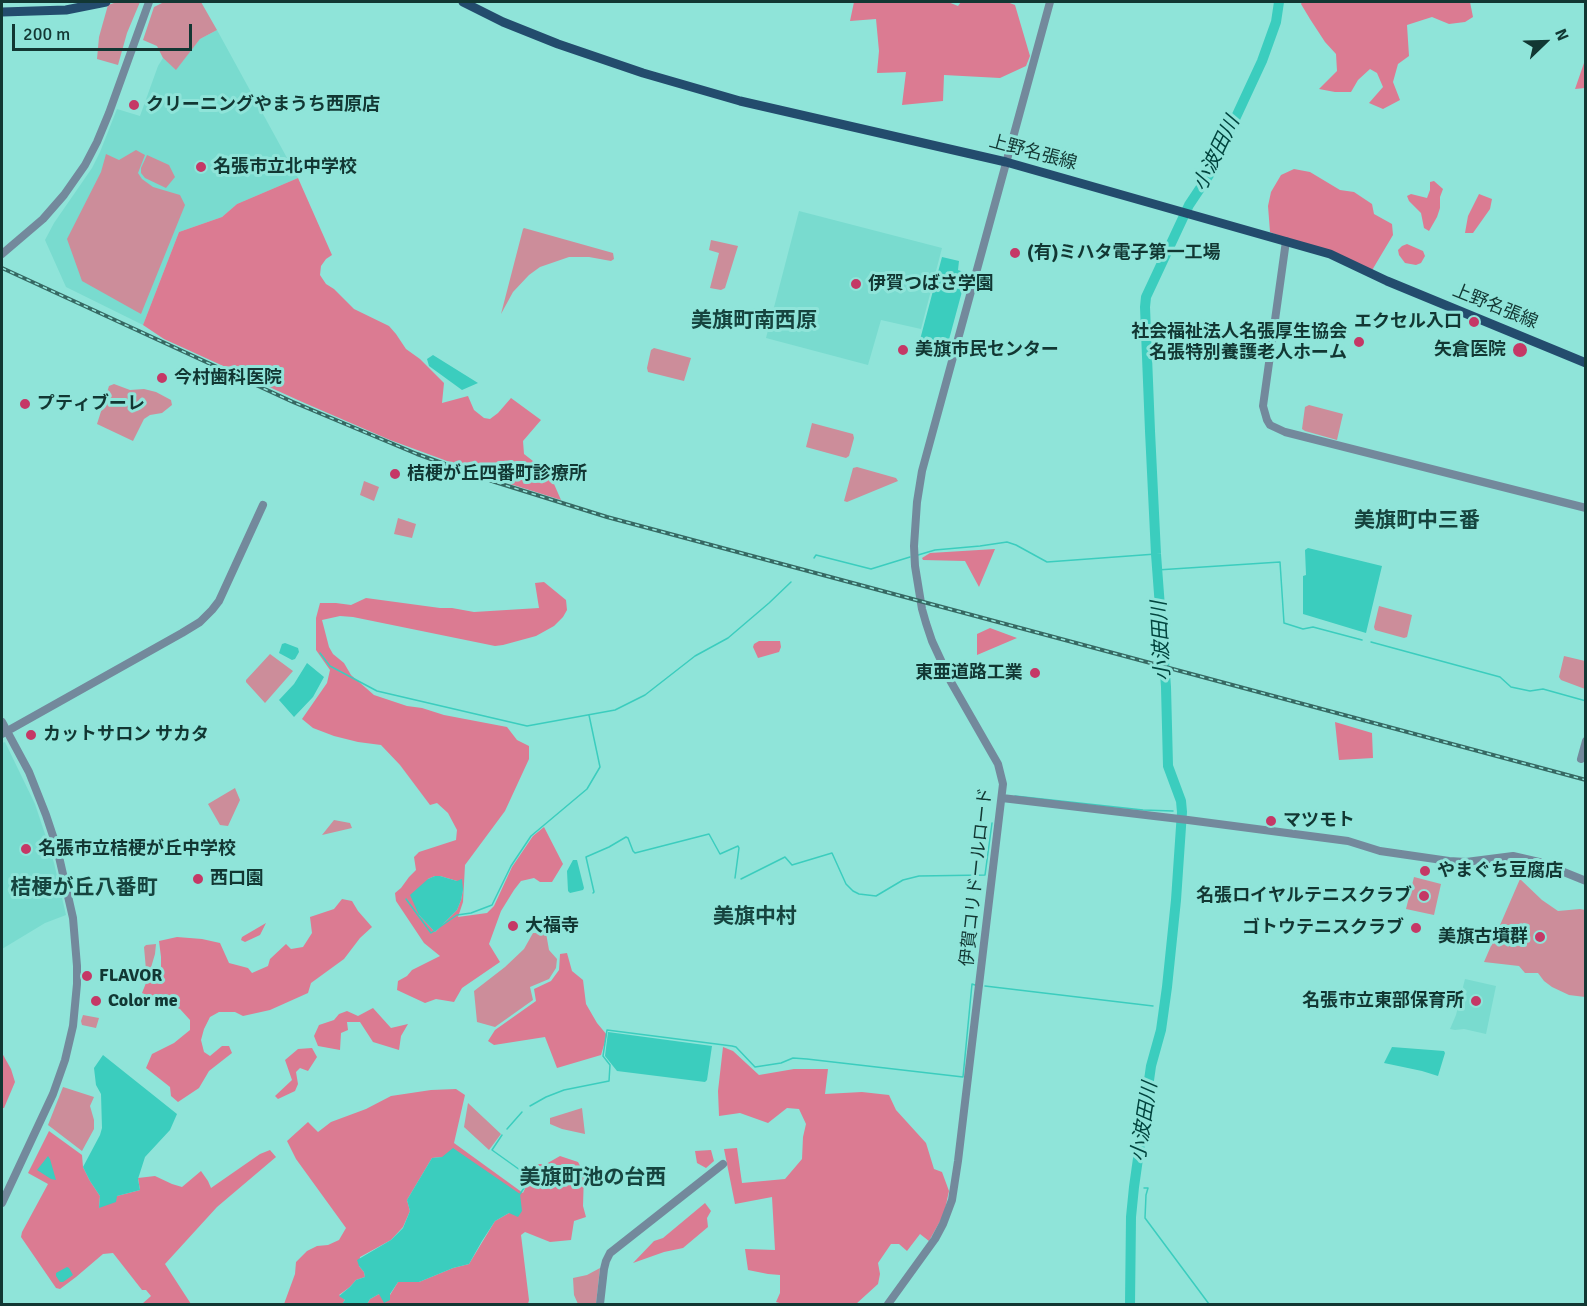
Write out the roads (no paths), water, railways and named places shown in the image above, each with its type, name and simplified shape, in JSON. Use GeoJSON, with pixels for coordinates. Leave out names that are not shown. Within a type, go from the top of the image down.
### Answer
{"type":"FeatureCollection","features":[{"type":"Feature","properties":{"kind":"main road"},"geometry":{"type":"LineString","coordinates":[[2,12],[66,10],[105,2]]}},
{"type":"Feature","properties":{"kind":"main road","name":"上野名張線"},"geometry":{"type":"LineString","coordinates":[[463,2],[503,22],[558,44],[636,71],[740,101],[1006,162],[1330,254],[1387,281],[1586,363]]}},
{"type":"Feature","properties":{"kind":"street"},"geometry":{"type":"LineString","coordinates":[[2,254],[43,219],[64,195],[85,165],[109,113],[149,2]]}},
{"type":"Feature","properties":{"kind":"street","name":"伊賀コリドールロード"},"geometry":{"type":"LineString","coordinates":[[888,1305],[935,1239],[952,1200],[1002,798],[1002,778],[998,764],[951,682],[932,641],[922,609],[914,555],[915,527],[922,471],[1050,2]]}},
{"type":"Feature","properties":{"kind":"street"},"geometry":{"type":"LineString","coordinates":[[1286,241],[1263,406],[1270,425],[1285,432],[1586,507]]}},
{"type":"Feature","properties":{"kind":"street"},"geometry":{"type":"LineString","coordinates":[[4,733],[200,622],[219,601],[263,505]]}},
{"type":"Feature","properties":{"kind":"street"},"geometry":{"type":"LineString","coordinates":[[2,722],[4,733],[29,772],[57,848],[73,918],[78,966],[73,1026],[65,1060],[2,1203]]}},
{"type":"Feature","properties":{"kind":"street"},"geometry":{"type":"LineString","coordinates":[[1581,759],[1586,741]]}},
{"type":"Feature","properties":{"kind":"street"},"geometry":{"type":"LineString","coordinates":[[1002,798],[1348,841],[1380,851],[1449,861],[1522,858],[1539,862],[1586,881]]}},
{"type":"Feature","properties":{"kind":"street"},"geometry":{"type":"LineString","coordinates":[[600,1305],[604,1269],[610,1253],[723,1164]]}},
{"type":"Feature","properties":{"kind":"waterway","name":"小波田川"},"geometry":{"type":"LineString","coordinates":[[1130,1304],[1131,1217],[1134,1187],[1151,1066],[1161,1030],[1167,987],[1182,812],[1181,801],[1168,766],[1166,687],[1150,431],[1146,297],[1189,205],[1209,175],[1262,61],[1276,22],[1279,2]]}},
{"type":"Feature","properties":{"kind":"waterway"},"geometry":{"type":"LineString","coordinates":[[918,555],[935,550],[1007,542],[1047,562],[1156,554]]}},
{"type":"Feature","properties":{"kind":"waterway"},"geometry":{"type":"LineString","coordinates":[[814,558],[816,555],[871,569],[910,557]]}},
{"type":"Feature","properties":{"kind":"waterway"},"geometry":{"type":"LineString","coordinates":[[1157,570],[1280,562],[1284,623],[1303,629],[1313,627],[1362,640]]}},
{"type":"Feature","properties":{"kind":"waterway"},"geometry":{"type":"LineString","coordinates":[[320,653],[330,666],[377,691],[527,726],[615,710],[645,695],[695,656],[728,638],[791,582]]}},
{"type":"Feature","properties":{"kind":"waterway"},"geometry":{"type":"LineString","coordinates":[[1371,642],[1500,677],[1511,687],[1530,691],[1543,689],[1586,701]]}},
{"type":"Feature","properties":{"kind":"waterway"},"geometry":{"type":"LineString","coordinates":[[406,899],[431,933],[457,915],[471,913],[492,905],[511,866],[531,836],[587,789],[600,767],[589,715]]}},
{"type":"Feature","properties":{"kind":"waterway"},"geometry":{"type":"LineString","coordinates":[[1015,796],[1143,810],[1173,811]]}},
{"type":"Feature","properties":{"kind":"waterway"},"geometry":{"type":"LineString","coordinates":[[741,879],[785,857],[792,865],[832,853],[846,884],[859,894],[876,896],[903,880],[919,876],[985,875],[992,823]]}},
{"type":"Feature","properties":{"kind":"waterway"},"geometry":{"type":"LineString","coordinates":[[593,893],[586,857],[626,837],[635,853],[709,834],[720,854],[738,846],[735,878]]}},
{"type":"Feature","properties":{"kind":"waterway"},"geometry":{"type":"LineString","coordinates":[[530,1106],[564,1090],[609,1081],[610,1065],[603,1056],[607,1030],[732,1046],[736,1047],[755,1067],[781,1063],[793,1058],[963,1077],[972,984],[975,985]]}},
{"type":"Feature","properties":{"kind":"waterway"},"geometry":{"type":"LineString","coordinates":[[985,986],[1153,1006]]}},
{"type":"Feature","properties":{"kind":"waterway"},"geometry":{"type":"LineString","coordinates":[[507,1129],[522,1112]]}},
{"type":"Feature","properties":{"kind":"waterway"},"geometry":{"type":"LineString","coordinates":[[502,1135],[492,1150],[520,1170],[528,1182],[520,1194]]}},
{"type":"Feature","properties":{"kind":"waterway"},"geometry":{"type":"LineString","coordinates":[[1144,1188],[1148,1188],[1145,1218],[1209,1304]]}},
{"type":"Feature","properties":{"kind":"railway"},"geometry":{"type":"LineString","coordinates":[[2,268],[293,402],[417,454],[495,482],[607,517],[1586,780]]}},
{"type":"Feature","properties":{"kind":"place","name":"クリーニングやまうち西原店"},"geometry":{"type":"Point","coordinates":[134,105]}},
{"type":"Feature","properties":{"kind":"place","name":"名張市立北中学校"},"geometry":{"type":"Point","coordinates":[201,167]}},
{"type":"Feature","properties":{"kind":"place","name":"(有)ミハタ電子第一工場"},"geometry":{"type":"Point","coordinates":[1015,253]}},
{"type":"Feature","properties":{"kind":"place","name":"伊賀つばさ学園"},"geometry":{"type":"Point","coordinates":[856,284]}},
{"type":"Feature","properties":{"kind":"place","name":"エクセル入口"},"geometry":{"type":"Point","coordinates":[1474,322]}},
{"type":"Feature","properties":{"kind":"place","name":"社会福祉法人名張厚生協会 名張特別養護老人ホーム"},"geometry":{"type":"Point","coordinates":[1359,342]}},
{"type":"Feature","properties":{"kind":"place","name":"美旗市民センター"},"geometry":{"type":"Point","coordinates":[903,350]}},
{"type":"Feature","properties":{"kind":"place","name":"矢倉医院"},"geometry":{"type":"Point","coordinates":[1520,350]}},
{"type":"Feature","properties":{"kind":"place","name":"今村歯科医院"},"geometry":{"type":"Point","coordinates":[162,378]}},
{"type":"Feature","properties":{"kind":"place","name":"プティブーレ"},"geometry":{"type":"Point","coordinates":[25,404]}},
{"type":"Feature","properties":{"kind":"place","name":"桔梗が丘四番町診療所"},"geometry":{"type":"Point","coordinates":[395,474]}},
{"type":"Feature","properties":{"kind":"place","name":"東亜道路工業"},"geometry":{"type":"Point","coordinates":[1035,673]}},
{"type":"Feature","properties":{"kind":"place","name":"カットサロン サカタ"},"geometry":{"type":"Point","coordinates":[31,735]}},
{"type":"Feature","properties":{"kind":"place","name":"マツモト"},"geometry":{"type":"Point","coordinates":[1271,821]}},
{"type":"Feature","properties":{"kind":"place","name":"名張市立桔梗が丘中学校"},"geometry":{"type":"Point","coordinates":[26,849]}},
{"type":"Feature","properties":{"kind":"place","name":"やまぐち豆腐店"},"geometry":{"type":"Point","coordinates":[1425,871]}},
{"type":"Feature","properties":{"kind":"place","name":"西口園"},"geometry":{"type":"Point","coordinates":[198,879]}},
{"type":"Feature","properties":{"kind":"place","name":"名張ロイヤルテニスクラブ"},"geometry":{"type":"Point","coordinates":[1424,896]}},
{"type":"Feature","properties":{"kind":"place","name":"大福寺"},"geometry":{"type":"Point","coordinates":[513,926]}},
{"type":"Feature","properties":{"kind":"place","name":"ゴトウテニスクラブ"},"geometry":{"type":"Point","coordinates":[1416,928]}},
{"type":"Feature","properties":{"kind":"place","name":"美旗古墳群"},"geometry":{"type":"Point","coordinates":[1540,937]}},
{"type":"Feature","properties":{"kind":"place","name":"FLAVOR"},"geometry":{"type":"Point","coordinates":[87,976]}},
{"type":"Feature","properties":{"kind":"place","name":"Color me"},"geometry":{"type":"Point","coordinates":[96,1001]}},
{"type":"Feature","properties":{"kind":"place","name":"名張市立東部保育所"},"geometry":{"type":"Point","coordinates":[1476,1001]}},
{"type":"Feature","properties":{"kind":"district","name":"美旗町南西原"},"geometry":{"type":"Point","coordinates":[754,321]}},
{"type":"Feature","properties":{"kind":"district","name":"美旗町中三番"},"geometry":{"type":"Point","coordinates":[1417,521]}},
{"type":"Feature","properties":{"kind":"district","name":"桔梗が丘八番町"},"geometry":{"type":"Point","coordinates":[84,888]}},
{"type":"Feature","properties":{"kind":"district","name":"美旗中村"},"geometry":{"type":"Point","coordinates":[755,917]}},
{"type":"Feature","properties":{"kind":"district","name":"美旗町池の台西"},"geometry":{"type":"Point","coordinates":[593,1178]}}]}
